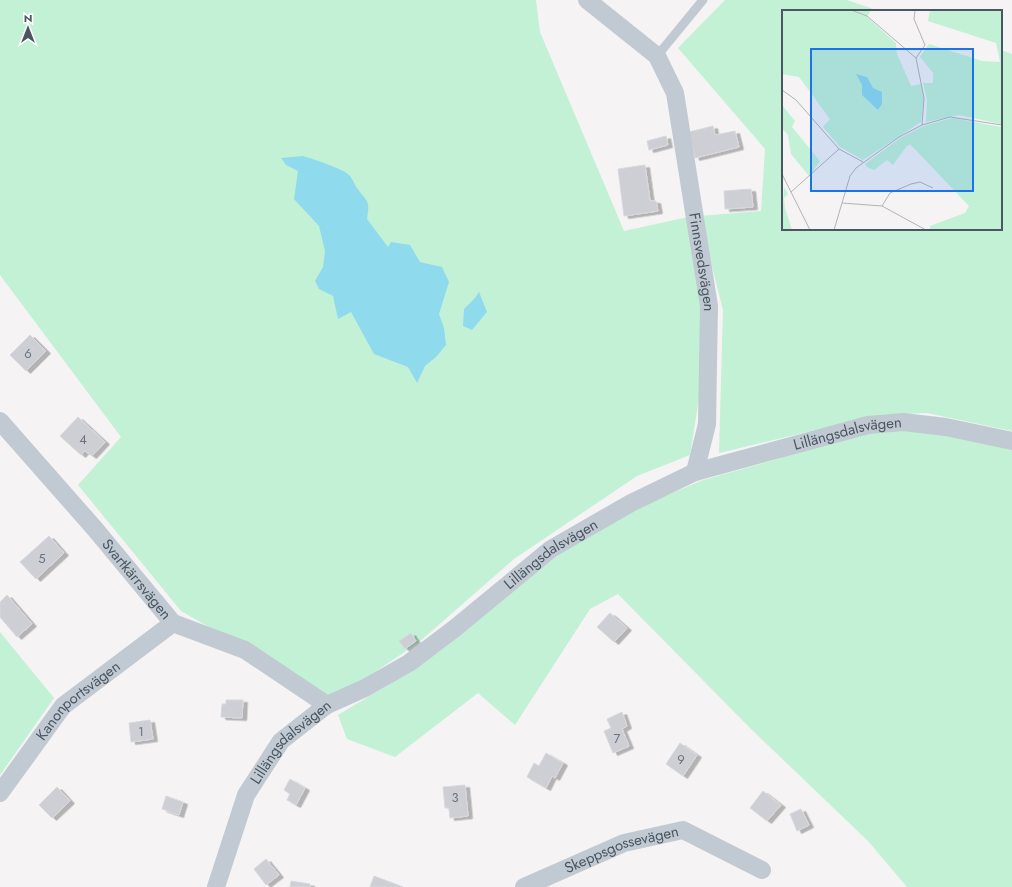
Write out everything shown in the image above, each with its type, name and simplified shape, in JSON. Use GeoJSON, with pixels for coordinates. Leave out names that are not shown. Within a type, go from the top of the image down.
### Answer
{"type":"FeatureCollection","features":[{"type":"Feature","properties":{"kind":"street","name":"Finnsvedsvägen"},"geometry":{"type":"LineString","coordinates":[[587,0],[657,56],[675,93],[709,306],[707,424],[695,472]]}},
{"type":"Feature","properties":{"kind":"street","name":"Svartkärrsvägen"},"geometry":{"type":"LineString","coordinates":[[0,421],[95,529],[172,622],[245,650],[327,705]]}},
{"type":"Feature","properties":{"kind":"street","name":"Lillängsdalsvägen"},"geometry":{"type":"LineString","coordinates":[[216,887],[246,795],[281,741],[327,705],[365,688],[409,663],[454,629],[551,549],[631,503],[695,472],[868,425],[903,422],[946,427],[1012,441]]}},
{"type":"Feature","properties":{"kind":"street","name":"Kanonportsvägen"},"geometry":{"type":"LineString","coordinates":[[0,793],[63,706],[172,622]]}},
{"type":"Feature","properties":{"kind":"street","name":"Skeppsgossevägen"},"geometry":{"type":"LineString","coordinates":[[524,887],[624,843],[683,830],[762,870]]}},
{"type":"Feature","properties":{"kind":"lane"},"geometry":{"type":"LineString","coordinates":[[657,56],[703,0]]}},
{"type":"Feature","properties":{"kind":"green space"},"geometry":{"type":"Polygon","coordinates":[[[0,0],[536,0],[540,32],[624,231],[688,217],[703,305],[703,373],[690,455],[637,476],[514,559],[418,643],[363,680],[328,696],[181,611],[78,485],[121,437],[0,275],[0,0]]]}},
{"type":"Feature","properties":{"kind":"green space"},"geometry":{"type":"Polygon","coordinates":[[[725,0],[847,0],[876,10],[782,10],[782,230],[1002,230],[1002,50],[1012,54],[1012,431],[927,413],[878,415],[719,453],[723,310],[699,216],[761,211],[765,149],[678,48],[725,0]]]}},
{"type":"Feature","properties":{"kind":"green space"},"geometry":{"type":"Polygon","coordinates":[[[904,429],[950,434],[1012,450],[1012,887],[907,887],[868,841],[751,729],[618,594],[590,609],[515,725],[478,693],[395,757],[347,739],[338,715],[408,673],[440,651],[558,555],[637,508],[703,480],[771,461],[824,443],[881,430],[904,429]]]}},
{"type":"Feature","properties":{"kind":"green space"},"geometry":{"type":"Polygon","coordinates":[[[0,632],[54,698],[0,775],[0,632]]]}},
{"type":"Feature","properties":{"kind":"water"},"geometry":{"type":"Polygon","coordinates":[[[303,156],[335,167],[352,178],[357,188],[366,199],[368,205],[367,219],[388,247],[391,242],[410,245],[420,262],[442,267],[449,282],[439,314],[444,328],[446,345],[436,357],[425,366],[417,383],[408,367],[374,354],[351,312],[338,319],[333,296],[319,289],[315,281],[323,267],[325,251],[319,226],[294,199],[298,171],[286,165],[281,158],[303,156]]]}},
{"type":"Feature","properties":{"kind":"water"},"geometry":{"type":"Polygon","coordinates":[[[479,292],[487,312],[472,330],[463,326],[464,309],[479,292]]]}},
{"type":"Feature","properties":{"kind":"building"},"geometry":{"type":"Polygon","coordinates":[[[713,126],[715,135],[735,131],[739,147],[695,158],[689,132],[713,126]]]}},
{"type":"Feature","properties":{"kind":"building"},"geometry":{"type":"Polygon","coordinates":[[[666,136],[668,145],[649,150],[647,141],[666,136]]]}},
{"type":"Feature","properties":{"kind":"building"},"geometry":{"type":"Polygon","coordinates":[[[645,165],[650,201],[656,201],[658,211],[624,216],[618,169],[645,165]]]}},
{"type":"Feature","properties":{"kind":"building"},"geometry":{"type":"Polygon","coordinates":[[[751,189],[753,207],[725,209],[724,191],[751,189]]]}},
{"type":"Feature","properties":{"kind":"building"},"geometry":{"type":"Polygon","coordinates":[[[30,335],[46,351],[26,371],[10,355],[30,335]]]}},
{"type":"Feature","properties":{"kind":"building"},"geometry":{"type":"Polygon","coordinates":[[[78,417],[105,442],[92,456],[85,451],[81,455],[60,436],[78,417]]]}},
{"type":"Feature","properties":{"kind":"building"},"geometry":{"type":"Polygon","coordinates":[[[49,536],[64,553],[36,579],[20,562],[49,536]]]}},
{"type":"Feature","properties":{"kind":"building"},"geometry":{"type":"Polygon","coordinates":[[[7,595],[32,624],[17,637],[0,617],[0,602],[7,595]]]}},
{"type":"Feature","properties":{"kind":"building"},"geometry":{"type":"Polygon","coordinates":[[[610,613],[627,628],[614,642],[597,627],[610,613]]]}},
{"type":"Feature","properties":{"kind":"building"},"geometry":{"type":"Polygon","coordinates":[[[411,633],[416,641],[405,649],[399,641],[411,633]]]}},
{"type":"Feature","properties":{"kind":"building"},"geometry":{"type":"Polygon","coordinates":[[[226,700],[243,700],[242,718],[221,717],[222,704],[226,704],[226,700]]]}},
{"type":"Feature","properties":{"kind":"building"},"geometry":{"type":"Polygon","coordinates":[[[622,712],[627,726],[622,729],[629,746],[613,753],[604,731],[611,728],[607,719],[622,712]]]}},
{"type":"Feature","properties":{"kind":"building"},"geometry":{"type":"Polygon","coordinates":[[[150,720],[153,739],[131,742],[129,723],[150,720]]]}},
{"type":"Feature","properties":{"kind":"building"},"geometry":{"type":"Polygon","coordinates":[[[680,743],[697,755],[683,776],[666,764],[680,743]]]}},
{"type":"Feature","properties":{"kind":"building"},"geometry":{"type":"Polygon","coordinates":[[[546,753],[563,763],[555,778],[552,776],[546,788],[527,777],[534,763],[539,766],[546,753]]]}},
{"type":"Feature","properties":{"kind":"building"},"geometry":{"type":"Polygon","coordinates":[[[290,779],[305,788],[296,805],[287,800],[290,794],[284,790],[290,779]]]}},
{"type":"Feature","properties":{"kind":"building"},"geometry":{"type":"Polygon","coordinates":[[[465,785],[468,816],[450,818],[449,808],[445,808],[443,787],[465,785]]]}},
{"type":"Feature","properties":{"kind":"building"},"geometry":{"type":"Polygon","coordinates":[[[57,787],[70,801],[52,818],[39,805],[57,787]]]}},
{"type":"Feature","properties":{"kind":"building"},"geometry":{"type":"Polygon","coordinates":[[[763,791],[781,805],[767,821],[750,808],[763,791]]]}},
{"type":"Feature","properties":{"kind":"building"},"geometry":{"type":"Polygon","coordinates":[[[166,796],[183,802],[179,815],[162,809],[166,796]]]}},
{"type":"Feature","properties":{"kind":"building"},"geometry":{"type":"Polygon","coordinates":[[[801,809],[809,825],[797,831],[790,814],[801,809]]]}},
{"type":"Feature","properties":{"kind":"building"},"geometry":{"type":"Polygon","coordinates":[[[266,859],[279,875],[266,885],[254,869],[266,859]]]}},
{"type":"Feature","properties":{"kind":"building"},"geometry":{"type":"Polygon","coordinates":[[[374,876],[403,887],[370,887],[374,876]]]}},
{"type":"Feature","properties":{"kind":"building"},"geometry":{"type":"Polygon","coordinates":[[[291,881],[310,884],[310,887],[290,887],[291,881]]]}}]}
